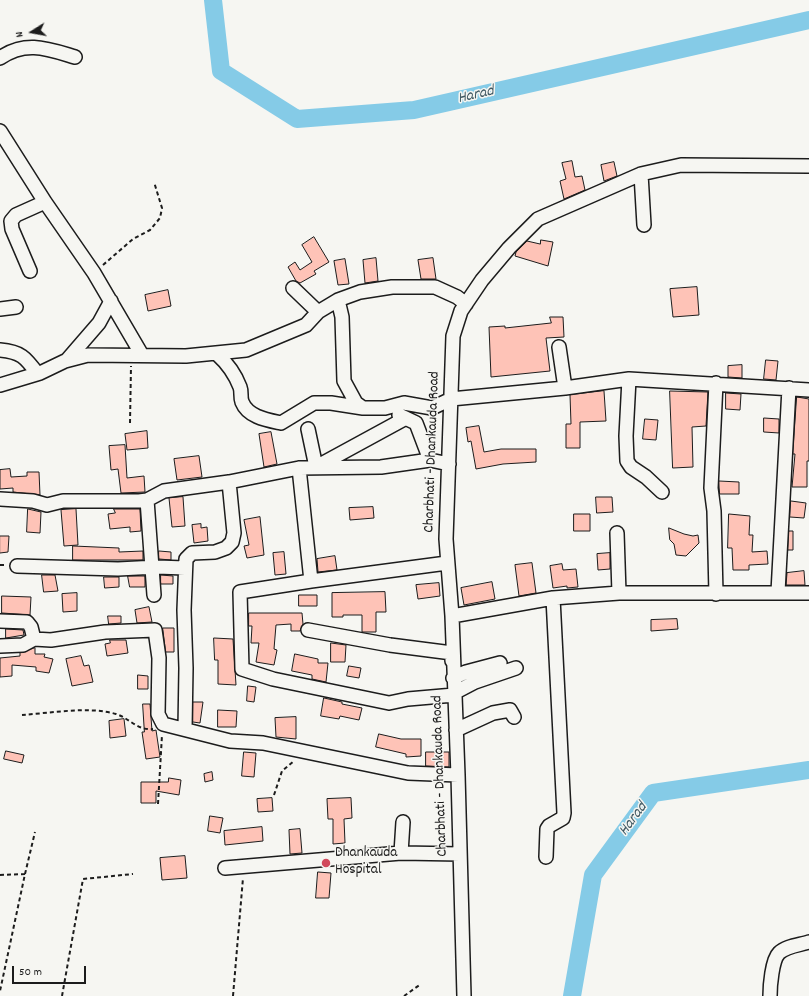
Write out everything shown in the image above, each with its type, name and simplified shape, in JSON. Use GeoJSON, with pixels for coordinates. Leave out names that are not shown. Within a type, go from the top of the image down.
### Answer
{"type":"FeatureCollection","features":[{"type":"Feature","properties":{"kind":"street"},"geometry":{"type":"LineString","coordinates":[[0,58],[18,49],[32,47],[50,48],[75,57]]}},
{"type":"Feature","properties":{"kind":"street"},"geometry":{"type":"LineString","coordinates":[[0,131],[45,202],[94,273],[111,301],[137,355]]}},
{"type":"Feature","properties":{"kind":"street","name":"Charbhati - Dhankauda Road"},"geometry":{"type":"LineString","coordinates":[[464,996],[458,775],[452,664],[452,616],[446,539],[453,336],[461,311],[486,274],[538,219],[641,174],[681,164],[809,166]]}},
{"type":"Feature","properties":{"kind":"street"},"geometry":{"type":"LineString","coordinates":[[641,174],[644,225]]}},
{"type":"Feature","properties":{"kind":"street"},"geometry":{"type":"LineString","coordinates":[[30,271],[12,229],[11,221],[16,215],[45,202]]}},
{"type":"Feature","properties":{"kind":"street"},"geometry":{"type":"LineString","coordinates":[[0,385],[37,374],[66,361],[93,354],[186,356],[246,350],[306,325],[318,312],[338,300],[360,292],[392,287],[435,287],[457,297],[466,304]]}},
{"type":"Feature","properties":{"kind":"street"},"geometry":{"type":"LineString","coordinates":[[293,288],[318,312]]}},
{"type":"Feature","properties":{"kind":"street"},"geometry":{"type":"LineString","coordinates":[[338,300],[342,317],[344,381],[356,403],[368,408],[385,408],[404,403],[432,408],[451,399],[565,388],[629,379],[716,383],[809,390]]}},
{"type":"Feature","properties":{"kind":"street"},"geometry":{"type":"LineString","coordinates":[[66,361],[99,323],[111,301]]}},
{"type":"Feature","properties":{"kind":"street"},"geometry":{"type":"LineString","coordinates":[[0,309],[16,307]]}},
{"type":"Feature","properties":{"kind":"street"},"geometry":{"type":"LineString","coordinates":[[559,347],[565,388]]}},
{"type":"Feature","properties":{"kind":"street"},"geometry":{"type":"LineString","coordinates":[[0,350],[17,352],[23,356],[37,374]]}},
{"type":"Feature","properties":{"kind":"street"},"geometry":{"type":"LineString","coordinates":[[218,354],[226,361],[235,376],[240,388],[242,402],[253,415],[264,420],[281,423],[314,403],[331,403],[391,411],[410,420],[430,460]]}},
{"type":"Feature","properties":{"kind":"street"},"geometry":{"type":"LineString","coordinates":[[629,379],[626,436],[627,461],[630,467],[646,477],[662,492]]}},
{"type":"Feature","properties":{"kind":"street"},"geometry":{"type":"LineString","coordinates":[[716,383],[711,488],[714,511],[716,594]]}},
{"type":"Feature","properties":{"kind":"street"},"geometry":{"type":"LineString","coordinates":[[778,592],[790,388]]}},
{"type":"Feature","properties":{"kind":"street"},"geometry":{"type":"LineString","coordinates":[[316,467],[410,420],[423,406]]}},
{"type":"Feature","properties":{"kind":"street"},"geometry":{"type":"LineString","coordinates":[[308,429],[316,467]]}},
{"type":"Feature","properties":{"kind":"street"},"geometry":{"type":"LineString","coordinates":[[0,499],[33,501],[47,505],[63,501],[115,502],[147,500],[164,491],[228,482],[299,468],[381,467],[430,460],[449,464]]}},
{"type":"Feature","properties":{"kind":"street"},"geometry":{"type":"LineString","coordinates":[[299,468],[311,581]]}},
{"type":"Feature","properties":{"kind":"street"},"geometry":{"type":"LineString","coordinates":[[185,729],[185,568],[189,555],[197,552],[215,552],[226,548],[232,542],[234,533],[228,482]]}},
{"type":"Feature","properties":{"kind":"street"},"geometry":{"type":"LineString","coordinates":[[147,500],[154,595]]}},
{"type":"Feature","properties":{"kind":"street"},"geometry":{"type":"LineString","coordinates":[[616,533],[619,593]]}},
{"type":"Feature","properties":{"kind":"street"},"geometry":{"type":"LineString","coordinates":[[447,563],[240,592],[242,669],[273,679],[389,703],[408,699],[454,694],[475,682],[516,668]]}},
{"type":"Feature","properties":{"kind":"street"},"geometry":{"type":"LineString","coordinates":[[17,566],[118,569],[153,567],[185,568]]}},
{"type":"Feature","properties":{"kind":"street"},"geometry":{"type":"LineString","coordinates":[[452,616],[553,598],[619,593],[809,593]]}},
{"type":"Feature","properties":{"kind":"street"},"geometry":{"type":"LineString","coordinates":[[546,857],[547,829],[549,826],[563,818],[564,813],[553,598]]}},
{"type":"Feature","properties":{"kind":"street"},"geometry":{"type":"LineString","coordinates":[[0,621],[27,622],[31,627],[34,638]]}},
{"type":"Feature","properties":{"kind":"street"},"geometry":{"type":"LineString","coordinates":[[0,646],[23,645],[34,638],[51,640],[106,632],[155,630],[159,658],[158,714],[163,726],[185,729],[230,741],[263,743],[408,773],[458,775]]}},
{"type":"Feature","properties":{"kind":"street"},"geometry":{"type":"LineString","coordinates":[[308,630],[390,645],[452,653],[452,664]]}},
{"type":"Feature","properties":{"kind":"street"},"geometry":{"type":"LineString","coordinates":[[453,678],[466,672],[500,663]]}},
{"type":"Feature","properties":{"kind":"street"},"geometry":{"type":"LineString","coordinates":[[456,730],[493,713],[510,710],[514,717]]}},
{"type":"Feature","properties":{"kind":"street"},"geometry":{"type":"LineString","coordinates":[[401,853],[403,822]]}},
{"type":"Feature","properties":{"kind":"street"},"geometry":{"type":"LineString","coordinates":[[225,868],[401,853],[460,854]]}},
{"type":"Feature","properties":{"kind":"street"},"geometry":{"type":"LineString","coordinates":[[770,996],[775,961],[779,953],[791,947],[809,942]]}},
{"type":"Feature","properties":{"kind":"path"},"geometry":{"type":"LineString","coordinates":[[94,273],[133,239],[150,230],[160,218],[162,208],[154,182]]}},
{"type":"Feature","properties":{"kind":"path"},"geometry":{"type":"LineString","coordinates":[[130,423],[137,355]]}},
{"type":"Feature","properties":{"kind":"path"},"geometry":{"type":"LineString","coordinates":[[22,714],[102,711],[122,716],[145,729],[163,726],[158,804]]}},
{"type":"Feature","properties":{"kind":"path"},"geometry":{"type":"LineString","coordinates":[[274,795],[282,771],[302,751]]}},
{"type":"Feature","properties":{"kind":"path"},"geometry":{"type":"LineString","coordinates":[[0,991],[24,874],[35,832]]}},
{"type":"Feature","properties":{"kind":"path"},"geometry":{"type":"LineString","coordinates":[[233,996],[241,882],[247,866]]}},
{"type":"Feature","properties":{"kind":"path"},"geometry":{"type":"LineString","coordinates":[[0,875],[24,874]]}},
{"type":"Feature","properties":{"kind":"path"},"geometry":{"type":"LineString","coordinates":[[62,996],[83,880],[133,874]]}},
{"type":"Feature","properties":{"kind":"path"},"geometry":{"type":"LineString","coordinates":[[404,996],[421,984]]}},
{"type":"Feature","properties":{"kind":"building"},"geometry":{"type":"Polygon","coordinates":[[[572,161],[575,177],[582,176],[585,190],[564,199],[560,181],[566,179],[562,163],[572,161]]]}},
{"type":"Feature","properties":{"kind":"building"},"geometry":{"type":"Polygon","coordinates":[[[614,162],[617,176],[604,181],[601,165],[614,162]]]}},
{"type":"Feature","properties":{"kind":"building"},"geometry":{"type":"Polygon","coordinates":[[[314,237],[329,262],[314,271],[316,274],[300,283],[296,281],[288,267],[295,262],[300,270],[312,262],[302,245],[314,237]]]}},
{"type":"Feature","properties":{"kind":"building"},"geometry":{"type":"Polygon","coordinates":[[[541,240],[553,242],[548,266],[515,256],[516,252],[527,241],[540,244],[541,240]]]}},
{"type":"Feature","properties":{"kind":"building"},"geometry":{"type":"Polygon","coordinates":[[[376,258],[378,281],[365,283],[363,260],[376,258]]]}},
{"type":"Feature","properties":{"kind":"building"},"geometry":{"type":"Polygon","coordinates":[[[433,258],[436,279],[421,279],[418,260],[433,258]]]}},
{"type":"Feature","properties":{"kind":"building"},"geometry":{"type":"Polygon","coordinates":[[[345,259],[349,284],[338,285],[334,261],[345,259]]]}},
{"type":"Feature","properties":{"kind":"building"},"geometry":{"type":"Polygon","coordinates":[[[697,287],[699,315],[673,317],[670,289],[697,287]]]}},
{"type":"Feature","properties":{"kind":"building"},"geometry":{"type":"Polygon","coordinates":[[[168,290],[171,306],[148,311],[145,295],[168,290]]]}},
{"type":"Feature","properties":{"kind":"building"},"geometry":{"type":"Polygon","coordinates":[[[550,317],[563,317],[564,337],[546,338],[550,371],[491,377],[489,327],[505,326],[505,328],[551,323],[550,317]]]}},
{"type":"Feature","properties":{"kind":"building"},"geometry":{"type":"Polygon","coordinates":[[[766,360],[778,361],[776,380],[764,379],[766,360]]]}},
{"type":"Feature","properties":{"kind":"building"},"geometry":{"type":"Polygon","coordinates":[[[742,365],[742,378],[728,377],[728,366],[742,365]]]}},
{"type":"Feature","properties":{"kind":"building"},"geometry":{"type":"Polygon","coordinates":[[[604,391],[606,421],[580,422],[580,448],[566,448],[566,424],[571,424],[570,395],[604,391]]]}},
{"type":"Feature","properties":{"kind":"building"},"geometry":{"type":"Polygon","coordinates":[[[670,391],[708,392],[706,426],[692,427],[693,467],[673,468],[670,391]]]}},
{"type":"Feature","properties":{"kind":"building"},"geometry":{"type":"Polygon","coordinates":[[[726,393],[741,394],[740,410],[726,409],[726,393]]]}},
{"type":"Feature","properties":{"kind":"building"},"geometry":{"type":"Polygon","coordinates":[[[797,397],[809,399],[809,461],[807,461],[807,487],[792,487],[797,397]]]}},
{"type":"Feature","properties":{"kind":"building"},"geometry":{"type":"Polygon","coordinates":[[[764,418],[779,419],[779,433],[764,432],[764,418]]]}},
{"type":"Feature","properties":{"kind":"building"},"geometry":{"type":"Polygon","coordinates":[[[645,419],[658,420],[656,440],[643,439],[645,419]]]}},
{"type":"Feature","properties":{"kind":"building"},"geometry":{"type":"Polygon","coordinates":[[[479,426],[484,452],[501,449],[536,449],[536,462],[503,464],[476,469],[471,441],[468,442],[466,428],[479,426]]]}},
{"type":"Feature","properties":{"kind":"building"},"geometry":{"type":"Polygon","coordinates":[[[147,431],[148,448],[127,450],[125,434],[147,431]]]}},
{"type":"Feature","properties":{"kind":"building"},"geometry":{"type":"Polygon","coordinates":[[[271,432],[277,464],[264,467],[259,434],[271,432]]]}},
{"type":"Feature","properties":{"kind":"building"},"geometry":{"type":"Polygon","coordinates":[[[125,445],[127,478],[144,476],[145,492],[121,493],[118,469],[111,470],[109,446],[125,445]]]}},
{"type":"Feature","properties":{"kind":"building"},"geometry":{"type":"Polygon","coordinates":[[[199,456],[202,477],[177,480],[174,459],[199,456]]]}},
{"type":"Feature","properties":{"kind":"building"},"geometry":{"type":"Polygon","coordinates":[[[10,469],[11,477],[27,476],[27,472],[39,472],[40,495],[13,492],[13,488],[0,489],[0,470],[10,469]]]}},
{"type":"Feature","properties":{"kind":"building"},"geometry":{"type":"Polygon","coordinates":[[[719,481],[739,482],[739,494],[720,494],[719,481]]]}},
{"type":"Feature","properties":{"kind":"building"},"geometry":{"type":"Polygon","coordinates":[[[183,497],[185,526],[172,527],[169,498],[183,497]]]}},
{"type":"Feature","properties":{"kind":"building"},"geometry":{"type":"Polygon","coordinates":[[[596,497],[612,497],[613,512],[597,513],[596,497]]]}},
{"type":"Feature","properties":{"kind":"building"},"geometry":{"type":"Polygon","coordinates":[[[791,501],[806,503],[804,518],[790,517],[791,501]]]}},
{"type":"Feature","properties":{"kind":"building"},"geometry":{"type":"Polygon","coordinates":[[[373,507],[374,518],[350,520],[349,508],[373,507]]]}},
{"type":"Feature","properties":{"kind":"building"},"geometry":{"type":"Polygon","coordinates":[[[28,509],[41,512],[40,533],[27,532],[28,509]]]}},
{"type":"Feature","properties":{"kind":"building"},"geometry":{"type":"Polygon","coordinates":[[[76,509],[78,545],[64,546],[61,510],[76,509]]]}},
{"type":"Feature","properties":{"kind":"building"},"geometry":{"type":"Polygon","coordinates":[[[114,509],[140,509],[141,531],[130,532],[130,527],[110,529],[108,514],[115,513],[114,509]]]}},
{"type":"Feature","properties":{"kind":"building"},"geometry":{"type":"Polygon","coordinates":[[[574,514],[590,514],[590,531],[574,531],[574,514]]]}},
{"type":"Feature","properties":{"kind":"building"},"geometry":{"type":"Polygon","coordinates":[[[729,514],[750,516],[749,535],[753,535],[752,552],[767,551],[768,564],[749,565],[749,570],[733,570],[732,548],[728,548],[729,514]]]}},
{"type":"Feature","properties":{"kind":"building"},"geometry":{"type":"Polygon","coordinates":[[[260,517],[264,555],[247,558],[244,546],[249,545],[244,520],[260,517]]]}},
{"type":"Feature","properties":{"kind":"building"},"geometry":{"type":"Polygon","coordinates":[[[201,524],[201,528],[207,527],[208,541],[194,543],[192,525],[201,524]]]}},
{"type":"Feature","properties":{"kind":"building"},"geometry":{"type":"Polygon","coordinates":[[[669,528],[684,534],[693,536],[698,535],[699,543],[686,556],[676,555],[674,544],[670,540],[669,528]]]}},
{"type":"Feature","properties":{"kind":"building"},"geometry":{"type":"Polygon","coordinates":[[[789,531],[793,531],[793,550],[788,550],[789,531]]]}},
{"type":"Feature","properties":{"kind":"building"},"geometry":{"type":"Polygon","coordinates":[[[0,536],[9,536],[8,552],[0,553],[0,536]]]}},
{"type":"Feature","properties":{"kind":"building"},"geometry":{"type":"Polygon","coordinates":[[[73,546],[119,548],[119,552],[143,551],[143,560],[73,560],[73,546]]]}},
{"type":"Feature","properties":{"kind":"building"},"geometry":{"type":"Polygon","coordinates":[[[159,551],[171,552],[171,560],[159,559],[159,551]]]}},
{"type":"Feature","properties":{"kind":"building"},"geometry":{"type":"Polygon","coordinates":[[[284,552],[286,574],[275,575],[273,553],[284,552]]]}},
{"type":"Feature","properties":{"kind":"building"},"geometry":{"type":"Polygon","coordinates":[[[610,553],[610,569],[598,570],[597,554],[610,553]]]}},
{"type":"Feature","properties":{"kind":"building"},"geometry":{"type":"Polygon","coordinates":[[[335,556],[337,570],[318,572],[317,559],[335,556]]]}},
{"type":"Feature","properties":{"kind":"building"},"geometry":{"type":"Polygon","coordinates":[[[532,563],[536,593],[519,596],[515,565],[532,563]]]}},
{"type":"Feature","properties":{"kind":"building"},"geometry":{"type":"Polygon","coordinates":[[[562,564],[563,570],[576,569],[578,587],[567,588],[567,586],[553,588],[550,566],[562,564]]]}},
{"type":"Feature","properties":{"kind":"building"},"geometry":{"type":"Polygon","coordinates":[[[804,571],[805,585],[786,585],[787,573],[804,571]]]}},
{"type":"Feature","properties":{"kind":"building"},"geometry":{"type":"Polygon","coordinates":[[[42,575],[55,575],[58,591],[44,592],[42,575]]]}},
{"type":"Feature","properties":{"kind":"building"},"geometry":{"type":"Polygon","coordinates":[[[161,575],[173,576],[173,584],[161,584],[161,575]]]}},
{"type":"Feature","properties":{"kind":"building"},"geometry":{"type":"Polygon","coordinates":[[[128,576],[145,576],[145,587],[130,587],[128,576]]]}},
{"type":"Feature","properties":{"kind":"building"},"geometry":{"type":"Polygon","coordinates":[[[104,577],[119,577],[119,587],[105,588],[104,577]]]}},
{"type":"Feature","properties":{"kind":"building"},"geometry":{"type":"Polygon","coordinates":[[[492,582],[495,599],[464,605],[461,588],[492,582]]]}},
{"type":"Feature","properties":{"kind":"building"},"geometry":{"type":"Polygon","coordinates":[[[439,583],[440,596],[418,599],[416,585],[439,583]]]}},
{"type":"Feature","properties":{"kind":"building"},"geometry":{"type":"Polygon","coordinates":[[[385,592],[386,612],[376,612],[376,632],[362,632],[362,615],[343,615],[343,617],[332,617],[332,593],[385,592]]]}},
{"type":"Feature","properties":{"kind":"building"},"geometry":{"type":"Polygon","coordinates":[[[77,593],[77,611],[63,612],[62,594],[77,593]]]}},
{"type":"Feature","properties":{"kind":"building"},"geometry":{"type":"Polygon","coordinates":[[[299,595],[317,595],[317,606],[299,606],[299,595]]]}},
{"type":"Feature","properties":{"kind":"building"},"geometry":{"type":"Polygon","coordinates":[[[2,596],[31,597],[30,615],[2,613],[2,596]]]}},
{"type":"Feature","properties":{"kind":"building"},"geometry":{"type":"Polygon","coordinates":[[[149,607],[152,622],[137,623],[135,610],[149,607]]]}},
{"type":"Feature","properties":{"kind":"building"},"geometry":{"type":"Polygon","coordinates":[[[249,613],[302,613],[303,624],[300,631],[291,631],[291,624],[276,625],[274,649],[277,650],[274,665],[256,662],[259,643],[251,643],[252,626],[249,626],[249,613]]]}},
{"type":"Feature","properties":{"kind":"building"},"geometry":{"type":"Polygon","coordinates":[[[108,616],[121,616],[121,623],[109,624],[108,616]]]}},
{"type":"Feature","properties":{"kind":"building"},"geometry":{"type":"Polygon","coordinates":[[[677,619],[678,629],[651,631],[651,620],[677,619]]]}},
{"type":"Feature","properties":{"kind":"building"},"geometry":{"type":"Polygon","coordinates":[[[163,628],[174,628],[174,652],[166,652],[163,628]]]}},
{"type":"Feature","properties":{"kind":"building"},"geometry":{"type":"Polygon","coordinates":[[[6,629],[23,630],[24,635],[6,638],[6,629]]]}},
{"type":"Feature","properties":{"kind":"building"},"geometry":{"type":"Polygon","coordinates":[[[214,638],[233,639],[236,685],[218,684],[218,660],[215,660],[214,638]]]}},
{"type":"Feature","properties":{"kind":"building"},"geometry":{"type":"Polygon","coordinates":[[[110,640],[126,640],[128,653],[107,656],[105,644],[110,643],[110,640]]]}},
{"type":"Feature","properties":{"kind":"building"},"geometry":{"type":"Polygon","coordinates":[[[331,643],[346,645],[345,662],[331,662],[331,643]]]}},
{"type":"Feature","properties":{"kind":"building"},"geometry":{"type":"Polygon","coordinates":[[[35,648],[35,654],[45,654],[44,657],[53,659],[49,673],[36,671],[36,667],[12,665],[12,676],[0,677],[0,658],[20,656],[20,653],[35,648]]]}},
{"type":"Feature","properties":{"kind":"building"},"geometry":{"type":"Polygon","coordinates":[[[295,654],[318,659],[318,663],[328,663],[326,682],[312,679],[312,675],[292,671],[295,654]]]}},
{"type":"Feature","properties":{"kind":"building"},"geometry":{"type":"Polygon","coordinates":[[[81,656],[84,666],[89,665],[93,682],[72,686],[66,659],[81,656]]]}},
{"type":"Feature","properties":{"kind":"building"},"geometry":{"type":"Polygon","coordinates":[[[349,666],[361,668],[359,678],[347,676],[349,666]]]}},
{"type":"Feature","properties":{"kind":"building"},"geometry":{"type":"Polygon","coordinates":[[[138,675],[148,676],[148,689],[138,689],[138,675]]]}},
{"type":"Feature","properties":{"kind":"building"},"geometry":{"type":"Polygon","coordinates":[[[248,686],[256,687],[254,702],[247,701],[248,686]]]}},
{"type":"Feature","properties":{"kind":"building"},"geometry":{"type":"Polygon","coordinates":[[[324,698],[342,702],[342,704],[362,708],[359,720],[340,716],[339,719],[321,716],[324,698]]]}},
{"type":"Feature","properties":{"kind":"building"},"geometry":{"type":"Polygon","coordinates":[[[193,702],[203,702],[200,723],[193,722],[193,702]]]}},
{"type":"Feature","properties":{"kind":"building"},"geometry":{"type":"Polygon","coordinates":[[[143,704],[150,704],[152,731],[156,730],[160,757],[146,759],[142,732],[144,732],[143,704]]]}},
{"type":"Feature","properties":{"kind":"building"},"geometry":{"type":"Polygon","coordinates":[[[218,710],[237,711],[236,727],[218,727],[218,710]]]}},
{"type":"Feature","properties":{"kind":"building"},"geometry":{"type":"Polygon","coordinates":[[[296,717],[296,739],[276,737],[275,718],[296,717]]]}},
{"type":"Feature","properties":{"kind":"building"},"geometry":{"type":"Polygon","coordinates":[[[124,719],[126,736],[110,738],[109,721],[124,719]]]}},
{"type":"Feature","properties":{"kind":"building"},"geometry":{"type":"Polygon","coordinates":[[[379,734],[401,739],[421,739],[421,756],[406,757],[406,754],[376,747],[379,734]]]}},
{"type":"Feature","properties":{"kind":"building"},"geometry":{"type":"Polygon","coordinates":[[[6,751],[24,755],[22,763],[4,759],[6,751]]]}},
{"type":"Feature","properties":{"kind":"building"},"geometry":{"type":"Polygon","coordinates":[[[244,752],[256,753],[254,777],[242,776],[244,752]]]}},
{"type":"Feature","properties":{"kind":"building"},"geometry":{"type":"Polygon","coordinates":[[[426,752],[449,752],[449,767],[426,766],[426,752]]]}},
{"type":"Feature","properties":{"kind":"building"},"geometry":{"type":"Polygon","coordinates":[[[212,772],[213,780],[205,782],[204,774],[212,772]]]}},
{"type":"Feature","properties":{"kind":"building"},"geometry":{"type":"Polygon","coordinates":[[[169,778],[181,780],[179,795],[156,791],[156,803],[141,803],[141,782],[168,782],[169,778]]]}},
{"type":"Feature","properties":{"kind":"building"},"geometry":{"type":"Polygon","coordinates":[[[272,798],[273,811],[258,812],[257,799],[272,798]]]}},
{"type":"Feature","properties":{"kind":"building"},"geometry":{"type":"Polygon","coordinates":[[[351,798],[352,818],[344,819],[345,843],[333,844],[333,819],[328,819],[327,799],[351,798]]]}},
{"type":"Feature","properties":{"kind":"building"},"geometry":{"type":"Polygon","coordinates":[[[210,816],[223,818],[220,833],[208,831],[210,816]]]}},
{"type":"Feature","properties":{"kind":"building"},"geometry":{"type":"Polygon","coordinates":[[[262,827],[263,841],[225,845],[224,831],[262,827]]]}},
{"type":"Feature","properties":{"kind":"building"},"geometry":{"type":"Polygon","coordinates":[[[300,829],[302,853],[290,854],[289,830],[300,829]]]}},
{"type":"Feature","properties":{"kind":"building"},"geometry":{"type":"Polygon","coordinates":[[[185,856],[187,878],[162,880],[160,858],[185,856]]]}},
{"type":"Feature","properties":{"kind":"building"},"geometry":{"type":"Polygon","coordinates":[[[318,872],[331,873],[329,898],[316,898],[318,872]]]}},
{"type":"Feature","properties":{"kind":"waterway","name":"Harad"},"geometry":{"type":"LineString","coordinates":[[213,0],[221,71],[297,119],[414,110],[809,20]]}},
{"type":"Feature","properties":{"kind":"waterway","name":"Harad"},"geometry":{"type":"LineString","coordinates":[[572,996],[593,875],[653,793],[809,770]]}},
{"type":"Feature","properties":{"kind":"place","name":"Dhankauda Hospital"},"geometry":{"type":"Point","coordinates":[326,863]}}]}
